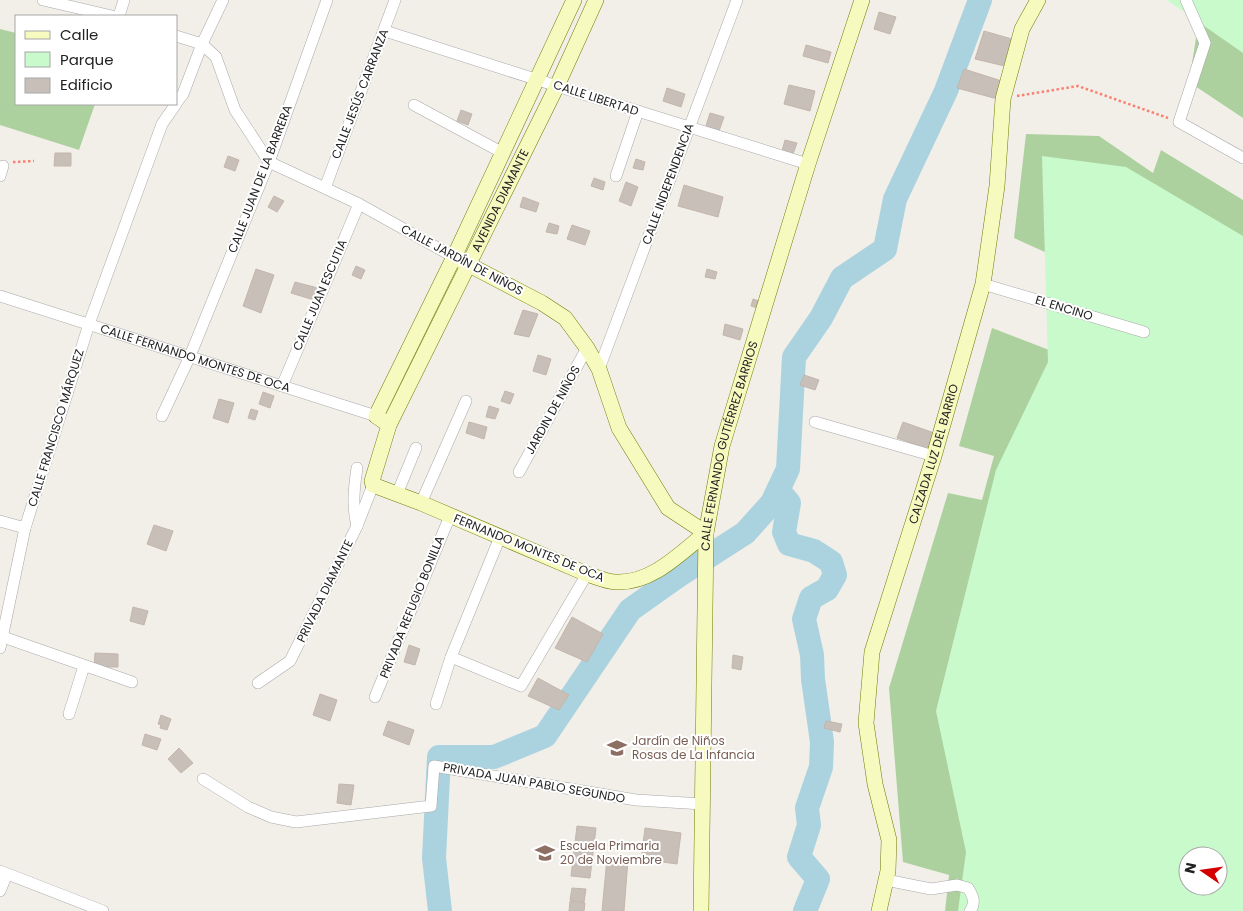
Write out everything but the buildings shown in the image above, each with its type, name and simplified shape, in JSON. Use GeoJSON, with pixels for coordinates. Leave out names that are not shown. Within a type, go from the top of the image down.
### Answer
{"type":"FeatureCollection","features":[{"type":"Feature","properties":{"kind":"main road","name":"AVENIDA DIAMANTE"},"geometry":{"type":"LineString","coordinates":[[376,416],[454,257],[574,0]]}},
{"type":"Feature","properties":{"kind":"main road","name":"AVENIDA DIAMANTE"},"geometry":{"type":"LineString","coordinates":[[373,485],[372,481],[389,425],[557,86],[596,0]]}},
{"type":"Feature","properties":{"kind":"main road","name":"CALLE FERNANDO GUTIÉRREZ BARRIOS"},"geometry":{"type":"LineString","coordinates":[[701,911],[704,565],[706,533],[722,446],[808,164],[862,0]]}},
{"type":"Feature","properties":{"kind":"main road","name":"CALZADA LUZ DEL BARRIO"},"geometry":{"type":"LineString","coordinates":[[880,911],[886,880],[889,840],[875,784],[866,723],[872,652],[934,456],[983,284],[997,186],[1003,99],[1022,29],[1038,0]]}},
{"type":"Feature","properties":{"kind":"main road","name":"CALLE JARDÍN DE NIÑOS"},"geometry":{"type":"LineString","coordinates":[[454,257],[542,303],[565,318],[587,348],[599,369],[619,428],[668,508],[706,533]]}},
{"type":"Feature","properties":{"kind":"main road","name":"CALLE FERNANDO MONTES DE OCA"},"geometry":{"type":"LineString","coordinates":[[376,416],[389,425]]}},
{"type":"Feature","properties":{"kind":"main road","name":"FERNANDO MONTES DE OCA"},"geometry":{"type":"LineString","coordinates":[[373,485],[421,503],[587,574],[614,582],[628,582],[658,570],[706,533]]}},
{"type":"Feature","properties":{"kind":"street"},"geometry":{"type":"LineString","coordinates":[[43,0],[108,15]]}},
{"type":"Feature","properties":{"kind":"street"},"geometry":{"type":"LineString","coordinates":[[119,15],[124,0]]}},
{"type":"Feature","properties":{"kind":"street","name":"CALLE FRANCISCO MÁRQUEZ"},"geometry":{"type":"LineString","coordinates":[[178,101],[183,94],[202,44],[222,0]]}},
{"type":"Feature","properties":{"kind":"street","name":"CALLE JUAN DE LA BARRERA"},"geometry":{"type":"LineString","coordinates":[[162,416],[190,356],[269,162],[327,0]]}},
{"type":"Feature","properties":{"kind":"street","name":"CALLE JESÚS CARRANZA"},"geometry":{"type":"LineString","coordinates":[[325,188],[395,0]]}},
{"type":"Feature","properties":{"kind":"street","name":"CALLE INDEPENDENCIA"},"geometry":{"type":"LineString","coordinates":[[599,369],[737,0]]}},
{"type":"Feature","properties":{"kind":"street"},"geometry":{"type":"LineString","coordinates":[[1186,0],[1205,43],[1179,122],[1243,158]]}},
{"type":"Feature","properties":{"kind":"street","name":"CALLE LIBERTAD"},"geometry":{"type":"LineString","coordinates":[[385,31],[808,164]]}},
{"type":"Feature","properties":{"kind":"street"},"geometry":{"type":"LineString","coordinates":[[178,37],[202,44],[216,57],[235,110],[269,162]]}},
{"type":"Feature","properties":{"kind":"street","name":"CALLE FRANCISCO MÁRQUEZ"},"geometry":{"type":"LineString","coordinates":[[1,640],[25,528],[89,324],[162,124],[175,105]]}},
{"type":"Feature","properties":{"kind":"street"},"geometry":{"type":"LineString","coordinates":[[414,105],[503,153]]}},
{"type":"Feature","properties":{"kind":"street"},"geometry":{"type":"LineString","coordinates":[[616,176],[638,111]]}},
{"type":"Feature","properties":{"kind":"street","name":"CALLE JARDÍN DE NIÑOS"},"geometry":{"type":"LineString","coordinates":[[269,162],[359,204],[454,257]]}},
{"type":"Feature","properties":{"kind":"street","name":"CALLE JUAN ESCUTIA"},"geometry":{"type":"LineString","coordinates":[[282,386],[359,204]]}},
{"type":"Feature","properties":{"kind":"street","name":"EL ENCINO"},"geometry":{"type":"LineString","coordinates":[[983,284],[1144,332]]}},
{"type":"Feature","properties":{"kind":"street","name":"CALLE FERNANDO MONTES DE OCA"},"geometry":{"type":"LineString","coordinates":[[0,296],[376,416]]}},
{"type":"Feature","properties":{"kind":"street","name":"JARDIN DE NIÑOS"},"geometry":{"type":"LineString","coordinates":[[519,472],[587,348]]}},
{"type":"Feature","properties":{"kind":"street"},"geometry":{"type":"LineString","coordinates":[[421,503],[466,401]]}},
{"type":"Feature","properties":{"kind":"street"},"geometry":{"type":"LineString","coordinates":[[815,422],[934,456]]}},
{"type":"Feature","properties":{"kind":"street"},"geometry":{"type":"LineString","coordinates":[[397,494],[416,448]]}},
{"type":"Feature","properties":{"kind":"street"},"geometry":{"type":"LineString","coordinates":[[357,468],[354,513],[357,526]]}},
{"type":"Feature","properties":{"kind":"street","name":"PRIVADA DIAMANTE"},"geometry":{"type":"LineString","coordinates":[[258,683],[290,661],[357,526],[373,485]]}},
{"type":"Feature","properties":{"kind":"street","name":"PRIVADA REFUGIO BONILLA"},"geometry":{"type":"LineString","coordinates":[[375,697],[450,516]]}},
{"type":"Feature","properties":{"kind":"street"},"geometry":{"type":"LineString","coordinates":[[0,521],[25,528]]}},
{"type":"Feature","properties":{"kind":"street"},"geometry":{"type":"LineString","coordinates":[[436,704],[451,658],[500,537]]}},
{"type":"Feature","properties":{"kind":"street"},"geometry":{"type":"LineString","coordinates":[[451,658],[521,686],[587,574]]}},
{"type":"Feature","properties":{"kind":"street"},"geometry":{"type":"LineString","coordinates":[[1,640],[132,682]]}},
{"type":"Feature","properties":{"kind":"street"},"geometry":{"type":"LineString","coordinates":[[69,714],[84,666]]}},
{"type":"Feature","properties":{"kind":"street","name":"PRIVADA JUAN PABLO SEGUNDO"},"geometry":{"type":"LineString","coordinates":[[204,779],[248,807],[271,817],[296,822],[431,806],[434,766],[636,800],[703,804]]}},
{"type":"Feature","properties":{"kind":"street"},"geometry":{"type":"LineString","coordinates":[[0,891],[4,872],[103,911]]}},
{"type":"Feature","properties":{"kind":"street"},"geometry":{"type":"LineString","coordinates":[[886,880],[931,890],[957,885],[968,888],[973,896],[973,907],[970,911]]}},
{"type":"Feature","properties":{"kind":"path"},"geometry":{"type":"LineString","coordinates":[[1003,99],[1078,86],[1179,122]]}},
{"type":"Feature","properties":{"kind":"path"},"geometry":{"type":"LineString","coordinates":[[2,171],[6,164],[34,160]]}},
{"type":"Feature","properties":{"kind":"green space"},"geometry":{"type":"Polygon","coordinates":[[[1167,0],[1243,0],[1243,53],[1167,0]]]}},
{"type":"Feature","properties":{"kind":"green space"},"geometry":{"type":"Polygon","coordinates":[[[1202,0],[1243,0],[1243,118],[1189,82],[1202,0]]]}},
{"type":"Feature","properties":{"kind":"green space"},"geometry":{"type":"Polygon","coordinates":[[[0,29],[15,33],[15,105],[95,105],[79,150],[0,125],[0,29]]]}},
{"type":"Feature","properties":{"kind":"green space"},"geometry":{"type":"Polygon","coordinates":[[[1026,134],[1099,136],[1153,173],[1161,150],[1243,200],[1243,911],[945,911],[949,875],[903,862],[889,688],[948,493],[982,500],[994,456],[959,446],[992,328],[1130,381],[1120,286],[1014,238],[1026,134]]]}},
{"type":"Feature","properties":{"kind":"green space"},"geometry":{"type":"Polygon","coordinates":[[[1042,156],[1126,167],[1243,236],[1243,911],[958,911],[966,852],[936,711],[996,470],[1048,362],[1042,156]]]}},
{"type":"Feature","properties":{"kind":"waterway"},"geometry":{"type":"LineString","coordinates":[[440,911],[434,858],[439,757],[494,757],[545,736],[630,610],[678,576],[745,533],[772,503],[788,469],[794,357],[821,318],[842,278],[885,249],[895,199],[946,91],[980,0]]}},
{"type":"Feature","properties":{"kind":"waterway"},"geometry":{"type":"LineString","coordinates":[[778,490],[789,503],[784,532],[789,544],[814,551],[831,562],[835,575],[827,589],[811,598],[804,619],[812,655],[813,679],[822,742],[821,767],[807,808],[809,825],[799,857],[818,879],[805,911]]}},
{"type":"Feature","properties":{"kind":"place","name":"Jardín de Niños Rosas de La Infancia"},"geometry":{"type":"Point","coordinates":[617,748]}},
{"type":"Feature","properties":{"kind":"place","name":"Escuela Primaria 20 de Noviembre"},"geometry":{"type":"Point","coordinates":[545,853]}}]}
